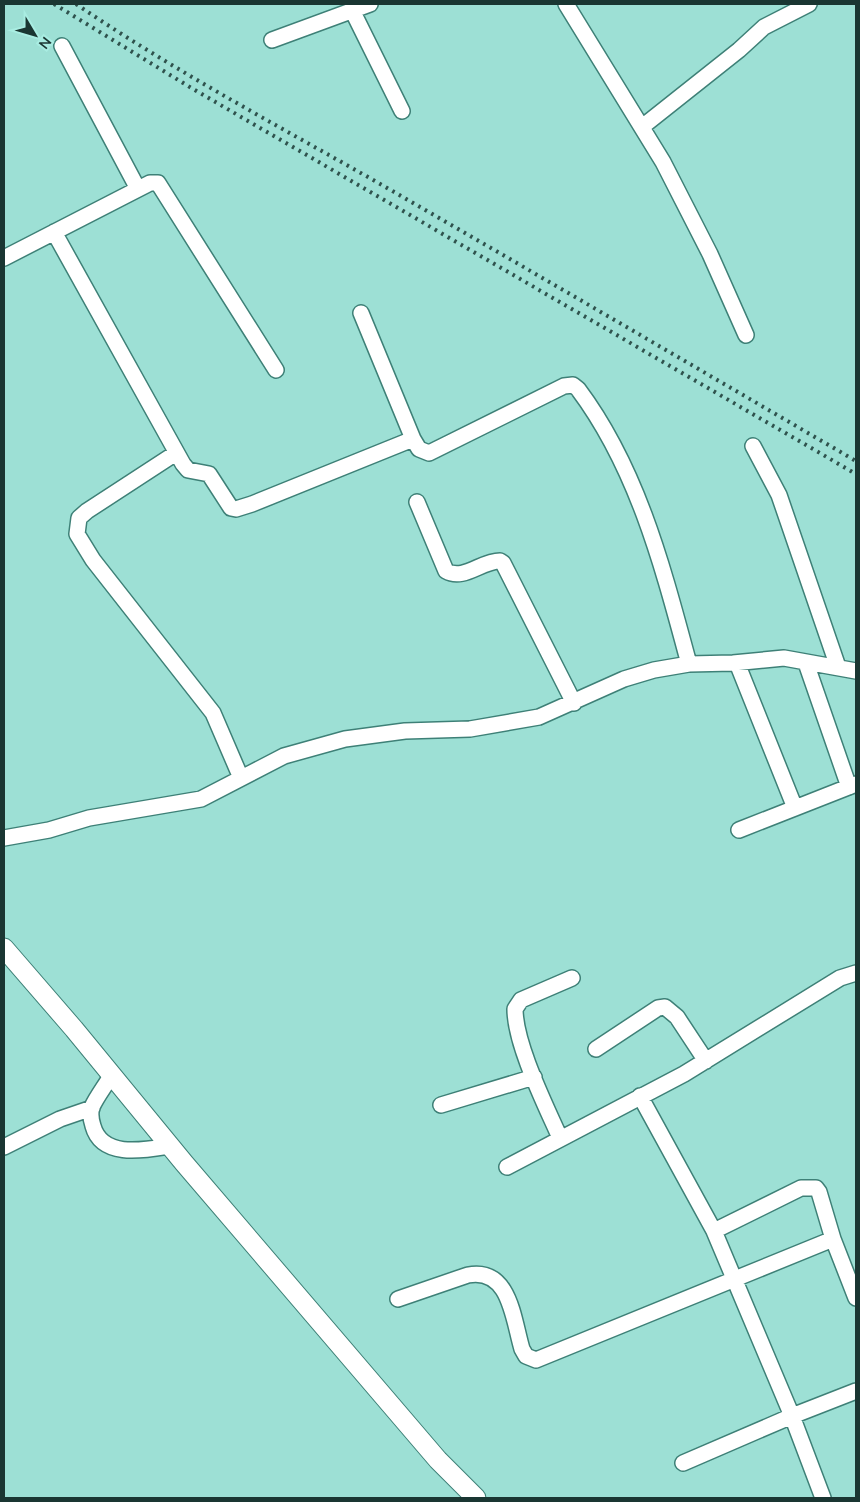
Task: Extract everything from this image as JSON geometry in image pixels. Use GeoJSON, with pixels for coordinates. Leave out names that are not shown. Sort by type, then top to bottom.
{"type":"FeatureCollection","features":[{"type":"Feature","properties":{"kind":"main road"},"geometry":{"type":"LineString","coordinates":[[4,948],[438,1460],[476,1498]]}},
{"type":"Feature","properties":{"kind":"street"},"geometry":{"type":"LineString","coordinates":[[272,40],[370,4]]}},
{"type":"Feature","properties":{"kind":"street"},"geometry":{"type":"LineString","coordinates":[[566,4],[663,162],[746,335]]}},
{"type":"Feature","properties":{"kind":"street"},"geometry":{"type":"LineString","coordinates":[[642,127],[739,50],[764,26],[810,4]]}},
{"type":"Feature","properties":{"kind":"street"},"geometry":{"type":"LineString","coordinates":[[352,10],[402,110]]}},
{"type":"Feature","properties":{"kind":"street"},"geometry":{"type":"LineString","coordinates":[[62,46],[138,190]]}},
{"type":"Feature","properties":{"kind":"street"},"geometry":{"type":"LineString","coordinates":[[4,258],[155,182],[162,187],[276,370]]}},
{"type":"Feature","properties":{"kind":"street"},"geometry":{"type":"LineString","coordinates":[[54,232],[176,453],[188,470],[209,474],[226,502],[236,509],[413,439]]}},
{"type":"Feature","properties":{"kind":"street"},"geometry":{"type":"LineString","coordinates":[[361,313],[413,439],[419,449],[428,453],[564,386],[573,386],[578,389],[612,444],[637,497],[660,558],[689,664]]}},
{"type":"Feature","properties":{"kind":"street"},"geometry":{"type":"LineString","coordinates":[[753,446],[779,495],[838,667]]}},
{"type":"Feature","properties":{"kind":"street"},"geometry":{"type":"LineString","coordinates":[[176,453],[86,511],[79,518],[77,534],[93,560],[213,713],[241,778]]}},
{"type":"Feature","properties":{"kind":"street"},"geometry":{"type":"LineString","coordinates":[[417,502],[446,571],[459,575],[488,563],[500,561],[503,564],[574,703]]}},
{"type":"Feature","properties":{"kind":"street"},"geometry":{"type":"LineString","coordinates":[[4,838],[49,830],[89,818],[201,799],[284,756],[345,738],[405,731],[470,729],[539,717],[574,703],[624,679],[654,670],[689,664],[737,663],[784,658],[856,671]]}},
{"type":"Feature","properties":{"kind":"street"},"geometry":{"type":"LineString","coordinates":[[737,663],[795,808]]}},
{"type":"Feature","properties":{"kind":"street"},"geometry":{"type":"LineString","coordinates":[[738,830],[853,786],[806,663]]}},
{"type":"Feature","properties":{"kind":"street"},"geometry":{"type":"LineString","coordinates":[[506,1167],[706,1061],[840,978],[856,973]]}},
{"type":"Feature","properties":{"kind":"street"},"geometry":{"type":"LineString","coordinates":[[560,1138],[534,1077],[518,1030],[515,1009],[521,1000],[572,978]]}},
{"type":"Feature","properties":{"kind":"street"},"geometry":{"type":"LineString","coordinates":[[596,1049],[658,1008],[665,1007],[677,1017],[706,1061]]}},
{"type":"Feature","properties":{"kind":"street"},"geometry":{"type":"LineString","coordinates":[[112,1074],[92,1108],[90,1118],[94,1132],[99,1138],[121,1150],[136,1151],[170,1146]]}},
{"type":"Feature","properties":{"kind":"street"},"geometry":{"type":"LineString","coordinates":[[441,1105],[534,1077]]}},
{"type":"Feature","properties":{"kind":"street"},"geometry":{"type":"LineString","coordinates":[[640,1096],[714,1231],[733,1281],[792,1416],[822,1498]]}},
{"type":"Feature","properties":{"kind":"street"},"geometry":{"type":"LineString","coordinates":[[4,1146],[60,1119],[92,1108]]}},
{"type":"Feature","properties":{"kind":"street"},"geometry":{"type":"LineString","coordinates":[[714,1231],[801,1188],[816,1188],[856,1298]]}},
{"type":"Feature","properties":{"kind":"street"},"geometry":{"type":"LineString","coordinates":[[398,1299],[468,1275],[480,1273],[490,1275],[502,1287],[522,1349],[526,1356],[536,1360],[833,1239]]}},
{"type":"Feature","properties":{"kind":"street"},"geometry":{"type":"LineString","coordinates":[[683,1463],[792,1416],[856,1391]]}},
{"type":"Feature","properties":{"kind":"railway"},"geometry":{"type":"LineString","coordinates":[[54,4],[193,89],[856,474]]}},
{"type":"Feature","properties":{"kind":"railway"},"geometry":{"type":"LineString","coordinates":[[76,4],[191,77],[389,189],[856,461]]}}]}
